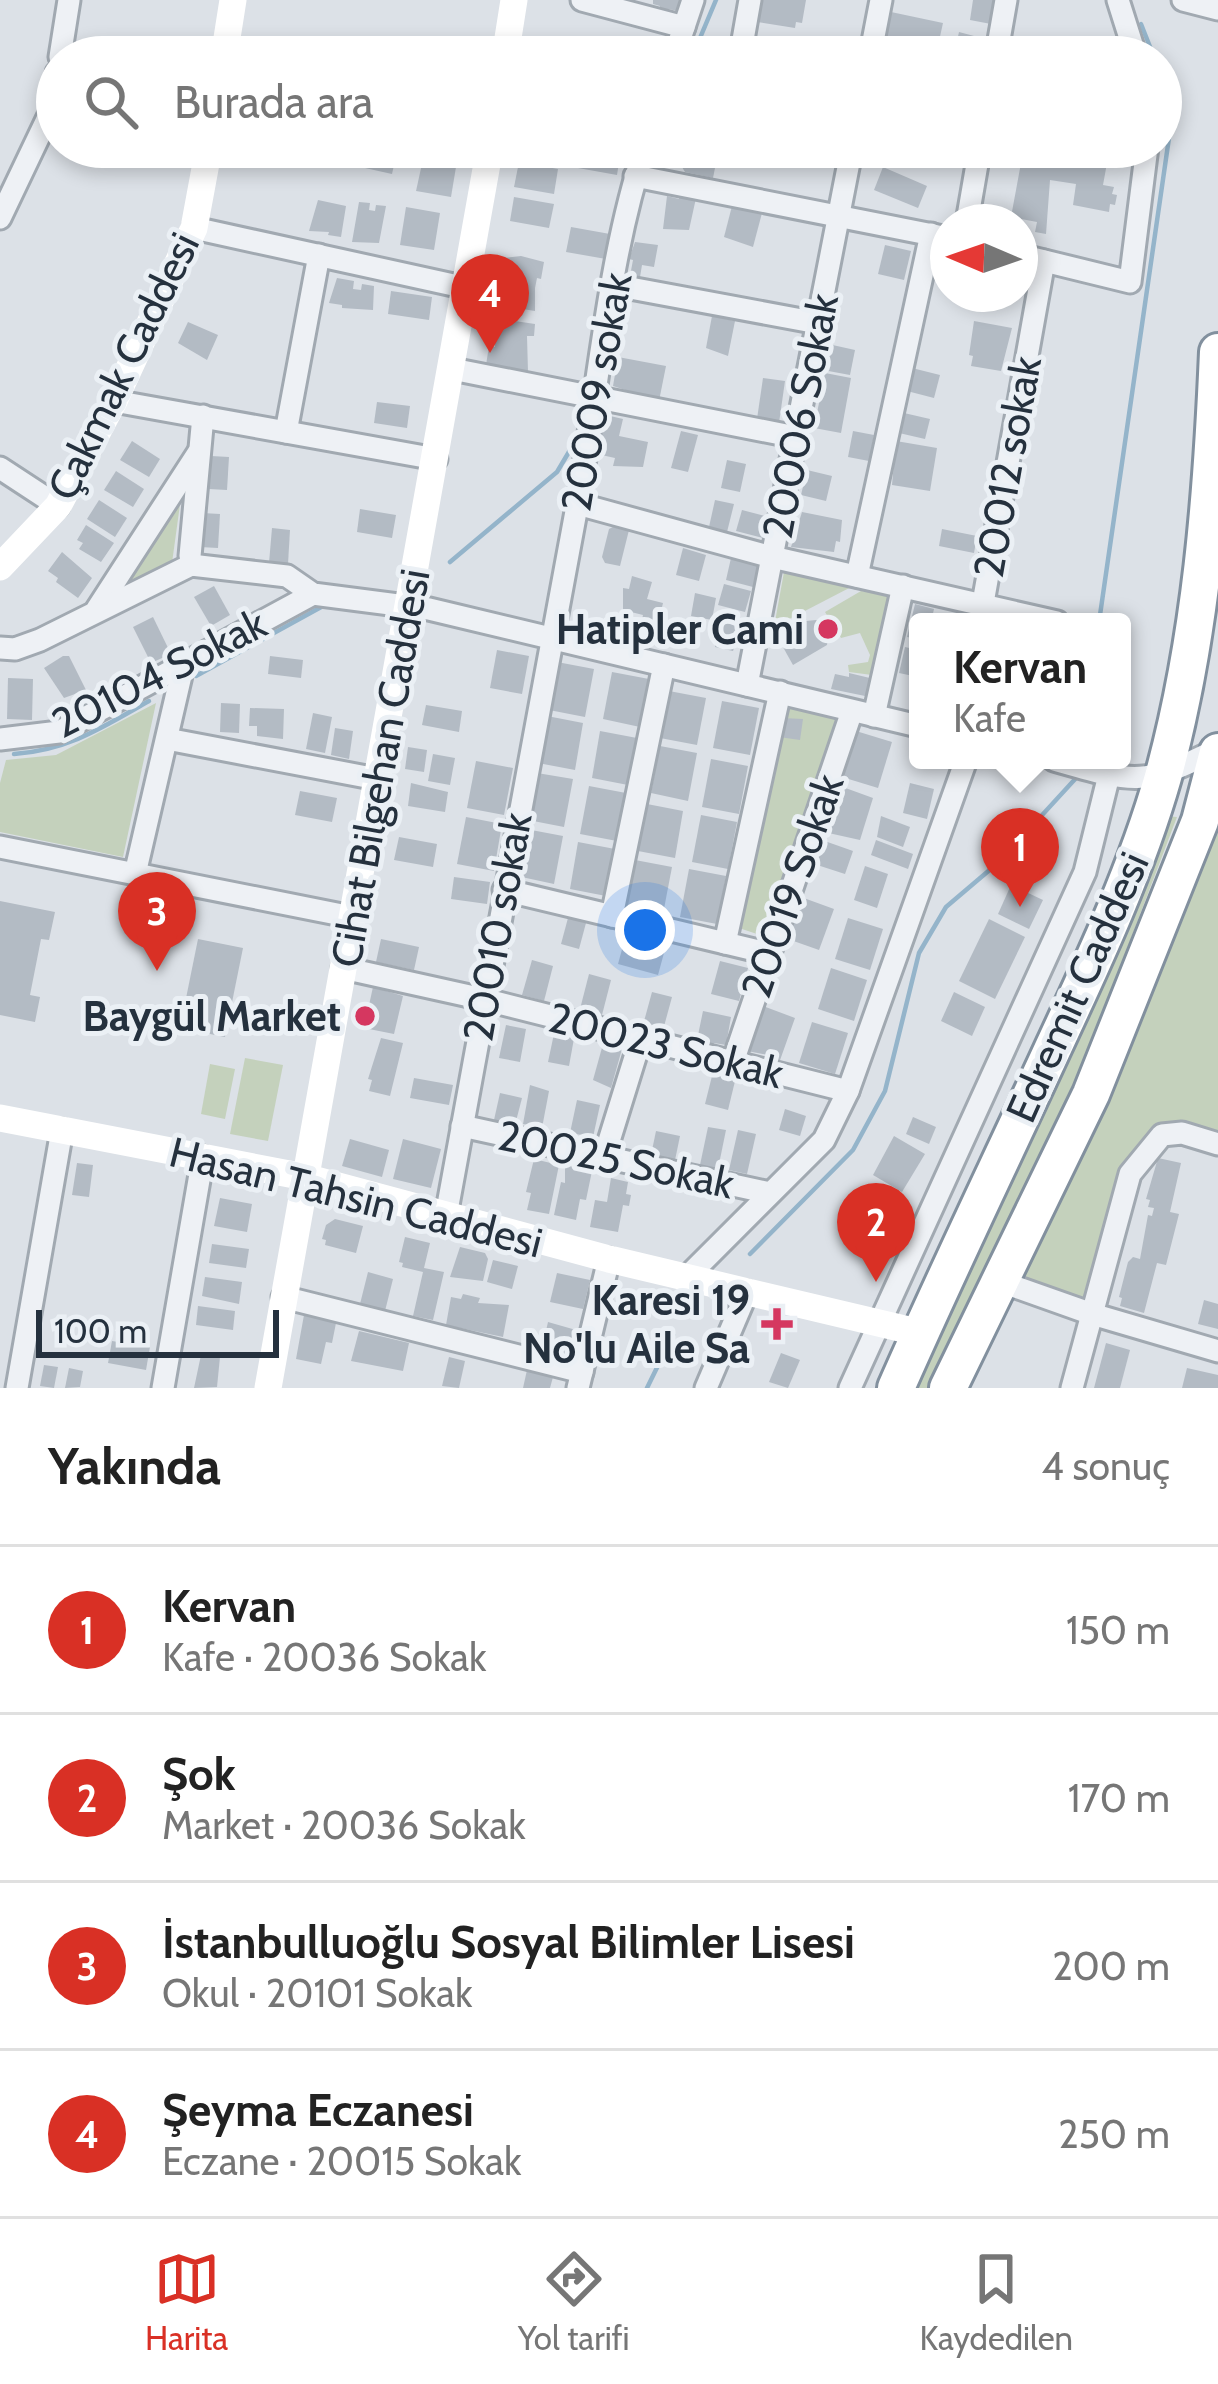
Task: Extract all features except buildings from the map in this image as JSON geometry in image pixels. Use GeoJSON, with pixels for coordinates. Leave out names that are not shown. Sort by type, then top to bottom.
{"type":"FeatureCollection","features":[{"type":"Feature","properties":{"kind":"highway","name":"Edremit Caddesi"},"geometry":{"type":"LineString","coordinates":[[896,1388],[1112,921],[1163,776],[1198,609],[1210,505],[1218,352]]}},
{"type":"Feature","properties":{"kind":"highway","name":"Edremit Caddesi"},"geometry":{"type":"LineString","coordinates":[[948,1388],[1091,1094],[1199,821],[1218,750]]}},
{"type":"Feature","properties":{"kind":"main road"},"geometry":{"type":"LineString","coordinates":[[227,36],[233,0]]}},
{"type":"Feature","properties":{"kind":"main road"},"geometry":{"type":"LineString","coordinates":[[508,36],[514,0]]}},
{"type":"Feature","properties":{"kind":"main road","name":"Çakmak Caddesi"},"geometry":{"type":"LineString","coordinates":[[0,567],[58,506],[114,400],[194,227],[204,168]]}},
{"type":"Feature","properties":{"kind":"main road","name":"Cihat Bilgehan Caddesi"},"geometry":{"type":"LineString","coordinates":[[268,1388],[487,168]]}},
{"type":"Feature","properties":{"kind":"main road","name":"Hasan Tahsin Caddesi"},"geometry":{"type":"LineString","coordinates":[[0,1118],[305,1178],[921,1334]]}},
{"type":"Feature","properties":{"kind":"street"},"geometry":{"type":"LineString","coordinates":[[63,36],[69,0]]}},
{"type":"Feature","properties":{"kind":"street"},"geometry":{"type":"LineString","coordinates":[[582,0],[684,27]]}},
{"type":"Feature","properties":{"kind":"street"},"geometry":{"type":"LineString","coordinates":[[681,36],[693,0]]}},
{"type":"Feature","properties":{"kind":"street"},"geometry":{"type":"LineString","coordinates":[[744,36],[750,0]]}},
{"type":"Feature","properties":{"kind":"street"},"geometry":{"type":"LineString","coordinates":[[874,36],[881,0]]}},
{"type":"Feature","properties":{"kind":"street"},"geometry":{"type":"LineString","coordinates":[[1000,36],[1006,0]]}},
{"type":"Feature","properties":{"kind":"street"},"geometry":{"type":"LineString","coordinates":[[1118,0],[1129,36]]}},
{"type":"Feature","properties":{"kind":"street"},"geometry":{"type":"LineString","coordinates":[[1183,0],[1218,9]]}},
{"type":"Feature","properties":{"kind":"street"},"geometry":{"type":"LineString","coordinates":[[0,218],[36,142]]}},
{"type":"Feature","properties":{"kind":"street","name":"20009 sokak"},"geometry":{"type":"LineString","coordinates":[[550,638],[594,397],[643,168]]}},
{"type":"Feature","properties":{"kind":"street","name":"20006 Sokak"},"geometry":{"type":"LineString","coordinates":[[747,685],[848,168]]}},
{"type":"Feature","properties":{"kind":"street"},"geometry":{"type":"LineString","coordinates":[[970,204],[976,168]]}},
{"type":"Feature","properties":{"kind":"street"},"geometry":{"type":"LineString","coordinates":[[1038,260],[1130,282],[1145,168]]}},
{"type":"Feature","properties":{"kind":"street"},"geometry":{"type":"LineString","coordinates":[[642,178],[930,234]]}},
{"type":"Feature","properties":{"kind":"street"},"geometry":{"type":"LineString","coordinates":[[194,227],[467,288]]}},
{"type":"Feature","properties":{"kind":"street"},"geometry":{"type":"LineString","coordinates":[[286,432],[319,255]]}},
{"type":"Feature","properties":{"kind":"street","name":"20012 sokak"},"geometry":{"type":"LineString","coordinates":[[983,603],[1044,261]]}},
{"type":"Feature","properties":{"kind":"street"},"geometry":{"type":"LineString","coordinates":[[857,576],[930,277]]}},
{"type":"Feature","properties":{"kind":"street"},"geometry":{"type":"LineString","coordinates":[[620,286],[818,323]]}},
{"type":"Feature","properties":{"kind":"street"},"geometry":{"type":"LineString","coordinates":[[452,369],[796,437]]}},
{"type":"Feature","properties":{"kind":"street"},"geometry":{"type":"LineString","coordinates":[[114,400],[436,459]]}},
{"type":"Feature","properties":{"kind":"street"},"geometry":{"type":"LineString","coordinates":[[190,556],[203,416]]}},
{"type":"Feature","properties":{"kind":"street"},"geometry":{"type":"LineString","coordinates":[[95,612],[198,453]]}},
{"type":"Feature","properties":{"kind":"street"},"geometry":{"type":"LineString","coordinates":[[0,468],[58,506]]}},
{"type":"Feature","properties":{"kind":"street"},"geometry":{"type":"LineString","coordinates":[[578,504],[772,557],[1022,613]]}},
{"type":"Feature","properties":{"kind":"street"},"geometry":{"type":"LineString","coordinates":[[0,648],[15,650],[40,640],[191,565],[287,577],[313,594],[409,605],[909,724]]}},
{"type":"Feature","properties":{"kind":"street","name":"20019 Sokak"},"geometry":{"type":"LineString","coordinates":[[733,1062],[767,953],[863,713],[903,586]]}},
{"type":"Feature","properties":{"kind":"street","name":"20104 Sokak"},"geometry":{"type":"LineString","coordinates":[[0,739],[59,731],[313,594]]}},
{"type":"Feature","properties":{"kind":"street","name":"20010 sokak"},"geometry":{"type":"LineString","coordinates":[[446,1216],[550,638]]}},
{"type":"Feature","properties":{"kind":"street"},"geometry":{"type":"LineString","coordinates":[[612,916],[664,665]]}},
{"type":"Feature","properties":{"kind":"street"},"geometry":{"type":"LineString","coordinates":[[135,874],[183,667]]}},
{"type":"Feature","properties":{"kind":"street"},"geometry":{"type":"LineString","coordinates":[[725,943],[780,692]]}},
{"type":"Feature","properties":{"kind":"street"},"geometry":{"type":"LineString","coordinates":[[166,739],[377,779]]}},
{"type":"Feature","properties":{"kind":"street"},"geometry":{"type":"LineString","coordinates":[[1087,769],[1134,779],[1163,776],[1218,750]]}},
{"type":"Feature","properties":{"kind":"street"},"geometry":{"type":"LineString","coordinates":[[687,1277],[824,1140],[848,1090],[963,769]]}},
{"type":"Feature","properties":{"kind":"street"},"geometry":{"type":"LineString","coordinates":[[850,1388],[1085,872],[1106,774]]}},
{"type":"Feature","properties":{"kind":"street"},"geometry":{"type":"LineString","coordinates":[[0,847],[352,917]]}},
{"type":"Feature","properties":{"kind":"street"},"geometry":{"type":"LineString","coordinates":[[504,890],[767,953]]}},
{"type":"Feature","properties":{"kind":"street","name":"20023 Sokak"},"geometry":{"type":"LineString","coordinates":[[343,968],[483,998],[848,1090]]}},
{"type":"Feature","properties":{"kind":"street"},"geometry":{"type":"LineString","coordinates":[[604,1157],[641,1039]]}},
{"type":"Feature","properties":{"kind":"street","name":"20025 Sokak"},"geometry":{"type":"LineString","coordinates":[[463,1126],[770,1193]]}},
{"type":"Feature","properties":{"kind":"street"},"geometry":{"type":"LineString","coordinates":[[17,1388],[62,1130]]}},
{"type":"Feature","properties":{"kind":"street"},"geometry":{"type":"LineString","coordinates":[[1072,1388],[1130,1174],[1162,1135],[1182,1133],[1218,1144]]}},
{"type":"Feature","properties":{"kind":"street"},"geometry":{"type":"LineString","coordinates":[[163,1388],[203,1157]]}},
{"type":"Feature","properties":{"kind":"street"},"geometry":{"type":"LineString","coordinates":[[283,1298],[580,1380],[609,1258]]}},
{"type":"Feature","properties":{"kind":"street"},"geometry":{"type":"LineString","coordinates":[[999,1281],[1218,1352]]}},
{"type":"Feature","properties":{"kind":"street"},"geometry":{"type":"LineString","coordinates":[[706,1388],[747,1292]]}},
{"type":"Feature","properties":{"kind":"green space"},"geometry":{"type":"Polygon","coordinates":[[[181,497],[172,563],[128,585],[181,497]]]}},
{"type":"Feature","properties":{"kind":"green space"},"geometry":{"type":"Polygon","coordinates":[[[784,572],[853,586],[774,627],[784,572]]]}},
{"type":"Feature","properties":{"kind":"green space"},"geometry":{"type":"Polygon","coordinates":[[[861,591],[888,595],[872,675],[849,672],[848,665],[868,662],[870,655],[860,633],[841,638],[825,612],[861,591]]]}},
{"type":"Feature","properties":{"kind":"green space"},"geometry":{"type":"Polygon","coordinates":[[[156,703],[123,857],[0,832],[0,783],[6,760],[56,755],[156,703]]]}},
{"type":"Feature","properties":{"kind":"green space"},"geometry":{"type":"Polygon","coordinates":[[[784,707],[839,718],[763,936],[736,927],[784,707]]]}},
{"type":"Feature","properties":{"kind":"green space"},"geometry":{"type":"Polygon","coordinates":[[[1218,802],[1218,1134],[1198,1126],[1155,1127],[1127,1159],[1088,1293],[1082,1299],[1027,1278],[1023,1271],[1167,957],[1218,802]]]}},
{"type":"Feature","properties":{"kind":"green space"},"geometry":{"type":"Polygon","coordinates":[[[1165,816],[1177,817],[1078,1078],[935,1388],[913,1388],[1165,816]]]}},
{"type":"Feature","properties":{"kind":"green space"},"geometry":{"type":"Polygon","coordinates":[[[245,1058],[283,1065],[268,1141],[230,1134],[245,1058]]]}},
{"type":"Feature","properties":{"kind":"green space"},"geometry":{"type":"Polygon","coordinates":[[[210,1064],[235,1069],[225,1119],[201,1114],[210,1064]]]}},
{"type":"Feature","properties":{"kind":"waterway"},"geometry":{"type":"LineString","coordinates":[[701,36],[716,0]]}},
{"type":"Feature","properties":{"kind":"waterway"},"geometry":{"type":"LineString","coordinates":[[1141,24],[1146,36]]}},
{"type":"Feature","properties":{"kind":"waterway"},"geometry":{"type":"LineString","coordinates":[[1100,613],[1165,168]]}},
{"type":"Feature","properties":{"kind":"waterway"},"geometry":{"type":"LineString","coordinates":[[450,562],[557,472],[576,440]]}},
{"type":"Feature","properties":{"kind":"waterway"},"geometry":{"type":"LineString","coordinates":[[196,676],[323,606]]}},
{"type":"Feature","properties":{"kind":"waterway"},"geometry":{"type":"LineString","coordinates":[[14,754],[69,742],[149,701]]}},
{"type":"Feature","properties":{"kind":"waterway"},"geometry":{"type":"LineString","coordinates":[[750,1254],[853,1150],[885,1091],[919,953],[946,907],[999,862],[1077,777]]}},
{"type":"Feature","properties":{"kind":"waterway"},"geometry":{"type":"LineString","coordinates":[[647,1388],[673,1335]]}},
{"type":"Feature","properties":{"kind":"place","name":"Şeyma Eczanesi"},"geometry":{"type":"Point","coordinates":[490,353]}},
{"type":"Feature","properties":{"kind":"place","name":"Hatipler Cami"},"geometry":{"type":"Point","coordinates":[828,629]}},
{"type":"Feature","properties":{"kind":"place","name":"Kervan"},"geometry":{"type":"Point","coordinates":[1020,907]}},
{"type":"Feature","properties":{"kind":"place","name":"İstanbulluoğlu Sosyal Bilimler Lisesi"},"geometry":{"type":"Point","coordinates":[157,971]}},
{"type":"Feature","properties":{"kind":"place","name":"Baygül Market"},"geometry":{"type":"Point","coordinates":[365,1016]}},
{"type":"Feature","properties":{"kind":"place","name":"Şok"},"geometry":{"type":"Point","coordinates":[876,1282]}},
{"type":"Feature","properties":{"kind":"place","name":"Karesi 19 No'lu Aile Sa"},"geometry":{"type":"Point","coordinates":[777,1324]}}]}
